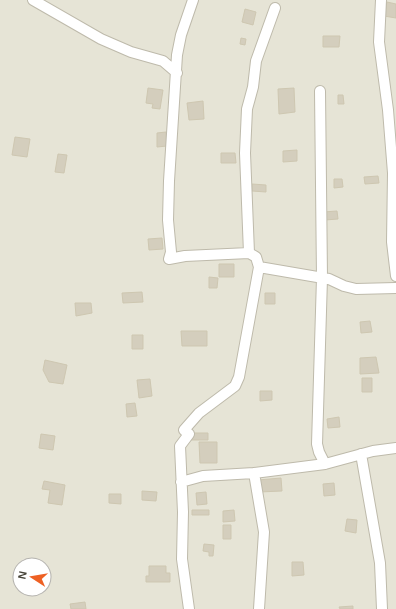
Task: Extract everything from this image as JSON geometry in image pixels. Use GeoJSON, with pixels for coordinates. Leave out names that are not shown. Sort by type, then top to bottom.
{"type":"FeatureCollection","features":[{"type":"Feature","properties":{"kind":"street"},"geometry":{"type":"LineString","coordinates":[[33,0],[101,39],[131,52],[163,61],[177,73]]}},
{"type":"Feature","properties":{"kind":"street"},"geometry":{"type":"LineString","coordinates":[[189,609],[182,559],[183,512],[180,446],[188,434],[184,430],[199,413],[235,386],[239,377],[259,267],[256,257],[249,253],[185,256],[169,259],[171,252],[168,220],[169,181],[177,54],[181,35],[193,0]]}},
{"type":"Feature","properties":{"kind":"street"},"geometry":{"type":"LineString","coordinates":[[381,0],[379,42],[392,109],[392,242],[396,276]]}},
{"type":"Feature","properties":{"kind":"street"},"geometry":{"type":"LineString","coordinates":[[249,253],[245,153],[247,109],[253,88],[256,61],[275,8]]}},
{"type":"Feature","properties":{"kind":"street"},"geometry":{"type":"LineString","coordinates":[[320,91],[322,278],[317,444],[325,464]]}},
{"type":"Feature","properties":{"kind":"street"},"geometry":{"type":"LineString","coordinates":[[259,267],[322,278],[356,289],[396,288]]}},
{"type":"Feature","properties":{"kind":"street"},"geometry":{"type":"LineString","coordinates":[[181,482],[203,476],[254,473],[325,464],[361,454],[396,448]]}},
{"type":"Feature","properties":{"kind":"street"},"geometry":{"type":"LineString","coordinates":[[361,454],[380,562],[382,609]]}},
{"type":"Feature","properties":{"kind":"street"},"geometry":{"type":"LineString","coordinates":[[254,473],[262,513],[264,532],[259,609]]}},
{"type":"Feature","properties":{"kind":"shaded area"},"geometry":{"type":"Polygon","coordinates":[[[0,0],[396,0],[396,609],[0,609],[0,0]]]}},
{"type":"Feature","properties":{"kind":"building"},"geometry":{"type":"Polygon","coordinates":[[[387,2],[396,4],[396,18],[384,16],[387,2]]]}},
{"type":"Feature","properties":{"kind":"building"},"geometry":{"type":"Polygon","coordinates":[[[245,9],[256,12],[253,25],[242,22],[245,9]]]}},
{"type":"Feature","properties":{"kind":"building"},"geometry":{"type":"Polygon","coordinates":[[[323,36],[340,36],[339,47],[323,47],[323,36]]]}},
{"type":"Feature","properties":{"kind":"building"},"geometry":{"type":"Polygon","coordinates":[[[241,38],[246,39],[245,45],[240,44],[241,38]]]}},
{"type":"Feature","properties":{"kind":"building"},"geometry":{"type":"Polygon","coordinates":[[[148,88],[163,90],[160,109],[152,108],[153,104],[146,103],[148,88]]]}},
{"type":"Feature","properties":{"kind":"building"},"geometry":{"type":"Polygon","coordinates":[[[294,88],[295,112],[279,114],[278,89],[294,88]]]}},
{"type":"Feature","properties":{"kind":"building"},"geometry":{"type":"Polygon","coordinates":[[[338,95],[343,95],[344,104],[338,104],[338,95]]]}},
{"type":"Feature","properties":{"kind":"building"},"geometry":{"type":"Polygon","coordinates":[[[203,101],[204,119],[189,120],[187,103],[203,101]]]}},
{"type":"Feature","properties":{"kind":"building"},"geometry":{"type":"Polygon","coordinates":[[[166,132],[167,146],[157,147],[157,133],[166,132]]]}},
{"type":"Feature","properties":{"kind":"building"},"geometry":{"type":"Polygon","coordinates":[[[15,137],[30,139],[27,157],[12,155],[15,137]]]}},
{"type":"Feature","properties":{"kind":"building"},"geometry":{"type":"Polygon","coordinates":[[[297,150],[297,161],[283,162],[283,151],[297,150]]]}},
{"type":"Feature","properties":{"kind":"building"},"geometry":{"type":"Polygon","coordinates":[[[221,153],[235,153],[236,163],[221,163],[221,153]]]}},
{"type":"Feature","properties":{"kind":"building"},"geometry":{"type":"Polygon","coordinates":[[[58,154],[67,155],[64,173],[55,172],[58,154]]]}},
{"type":"Feature","properties":{"kind":"building"},"geometry":{"type":"Polygon","coordinates":[[[378,176],[379,183],[365,184],[364,177],[378,176]]]}},
{"type":"Feature","properties":{"kind":"building"},"geometry":{"type":"Polygon","coordinates":[[[334,179],[342,179],[343,187],[334,188],[334,179]]]}},
{"type":"Feature","properties":{"kind":"building"},"geometry":{"type":"Polygon","coordinates":[[[252,184],[266,185],[266,192],[252,191],[252,184]]]}},
{"type":"Feature","properties":{"kind":"building"},"geometry":{"type":"Polygon","coordinates":[[[337,211],[338,219],[325,220],[323,212],[337,211]]]}},
{"type":"Feature","properties":{"kind":"building"},"geometry":{"type":"Polygon","coordinates":[[[162,238],[163,249],[149,250],[148,239],[162,238]]]}},
{"type":"Feature","properties":{"kind":"building"},"geometry":{"type":"Polygon","coordinates":[[[219,264],[234,264],[234,277],[219,277],[219,264]]]}},
{"type":"Feature","properties":{"kind":"building"},"geometry":{"type":"Polygon","coordinates":[[[209,277],[218,278],[217,288],[209,288],[209,277]]]}},
{"type":"Feature","properties":{"kind":"building"},"geometry":{"type":"Polygon","coordinates":[[[142,292],[143,302],[123,303],[122,293],[142,292]]]}},
{"type":"Feature","properties":{"kind":"building"},"geometry":{"type":"Polygon","coordinates":[[[265,293],[275,293],[275,304],[265,304],[265,293]]]}},
{"type":"Feature","properties":{"kind":"building"},"geometry":{"type":"Polygon","coordinates":[[[75,303],[91,303],[92,313],[76,316],[75,303]]]}},
{"type":"Feature","properties":{"kind":"building"},"geometry":{"type":"Polygon","coordinates":[[[370,321],[372,332],[361,333],[360,322],[370,321]]]}},
{"type":"Feature","properties":{"kind":"building"},"geometry":{"type":"Polygon","coordinates":[[[181,331],[207,331],[207,346],[182,346],[181,331]]]}},
{"type":"Feature","properties":{"kind":"building"},"geometry":{"type":"Polygon","coordinates":[[[132,335],[143,335],[143,349],[132,349],[132,335]]]}},
{"type":"Feature","properties":{"kind":"building"},"geometry":{"type":"Polygon","coordinates":[[[376,357],[379,373],[360,374],[360,358],[376,357]]]}},
{"type":"Feature","properties":{"kind":"building"},"geometry":{"type":"Polygon","coordinates":[[[45,360],[67,365],[63,384],[49,382],[43,370],[45,360]]]}},
{"type":"Feature","properties":{"kind":"building"},"geometry":{"type":"Polygon","coordinates":[[[362,378],[372,378],[372,392],[362,392],[362,378]]]}},
{"type":"Feature","properties":{"kind":"building"},"geometry":{"type":"Polygon","coordinates":[[[150,379],[152,396],[139,398],[137,380],[150,379]]]}},
{"type":"Feature","properties":{"kind":"building"},"geometry":{"type":"Polygon","coordinates":[[[260,391],[272,391],[272,400],[260,401],[260,391]]]}},
{"type":"Feature","properties":{"kind":"building"},"geometry":{"type":"Polygon","coordinates":[[[135,403],[137,416],[127,417],[126,404],[135,403]]]}},
{"type":"Feature","properties":{"kind":"building"},"geometry":{"type":"Polygon","coordinates":[[[339,417],[340,427],[328,428],[327,419],[339,417]]]}},
{"type":"Feature","properties":{"kind":"building"},"geometry":{"type":"Polygon","coordinates":[[[191,433],[208,433],[208,440],[191,440],[191,433]]]}},
{"type":"Feature","properties":{"kind":"building"},"geometry":{"type":"Polygon","coordinates":[[[41,434],[55,436],[53,450],[39,448],[41,434]]]}},
{"type":"Feature","properties":{"kind":"building"},"geometry":{"type":"Polygon","coordinates":[[[199,442],[217,442],[217,463],[200,463],[199,442]]]}},
{"type":"Feature","properties":{"kind":"building"},"geometry":{"type":"Polygon","coordinates":[[[281,478],[282,491],[259,492],[258,480],[281,478]]]}},
{"type":"Feature","properties":{"kind":"building"},"geometry":{"type":"Polygon","coordinates":[[[44,481],[65,485],[62,505],[48,503],[50,490],[42,489],[44,481]]]}},
{"type":"Feature","properties":{"kind":"building"},"geometry":{"type":"Polygon","coordinates":[[[334,483],[335,495],[324,496],[323,484],[334,483]]]}},
{"type":"Feature","properties":{"kind":"building"},"geometry":{"type":"Polygon","coordinates":[[[142,491],[157,492],[156,501],[142,500],[142,491]]]}},
{"type":"Feature","properties":{"kind":"building"},"geometry":{"type":"Polygon","coordinates":[[[206,492],[207,504],[197,505],[196,493],[206,492]]]}},
{"type":"Feature","properties":{"kind":"building"},"geometry":{"type":"Polygon","coordinates":[[[109,494],[121,494],[121,504],[109,503],[109,494]]]}},
{"type":"Feature","properties":{"kind":"building"},"geometry":{"type":"Polygon","coordinates":[[[192,510],[209,510],[209,515],[192,515],[192,510]]]}},
{"type":"Feature","properties":{"kind":"building"},"geometry":{"type":"Polygon","coordinates":[[[234,510],[235,521],[223,522],[223,511],[234,510]]]}},
{"type":"Feature","properties":{"kind":"building"},"geometry":{"type":"Polygon","coordinates":[[[347,519],[357,520],[356,533],[345,531],[347,519]]]}},
{"type":"Feature","properties":{"kind":"building"},"geometry":{"type":"Polygon","coordinates":[[[223,525],[231,525],[231,539],[223,539],[223,525]]]}},
{"type":"Feature","properties":{"kind":"building"},"geometry":{"type":"Polygon","coordinates":[[[204,544],[214,545],[213,556],[209,556],[209,552],[203,551],[204,544]]]}},
{"type":"Feature","properties":{"kind":"building"},"geometry":{"type":"Polygon","coordinates":[[[292,562],[303,562],[304,575],[292,576],[292,562]]]}},
{"type":"Feature","properties":{"kind":"building"},"geometry":{"type":"Polygon","coordinates":[[[149,566],[166,566],[166,573],[170,573],[170,582],[146,582],[146,576],[149,576],[149,566]]]}},
{"type":"Feature","properties":{"kind":"building"},"geometry":{"type":"Polygon","coordinates":[[[85,602],[86,609],[71,609],[70,604],[85,602]]]}},
{"type":"Feature","properties":{"kind":"building"},"geometry":{"type":"Polygon","coordinates":[[[353,606],[353,609],[340,609],[339,607],[353,606]]]}}]}
